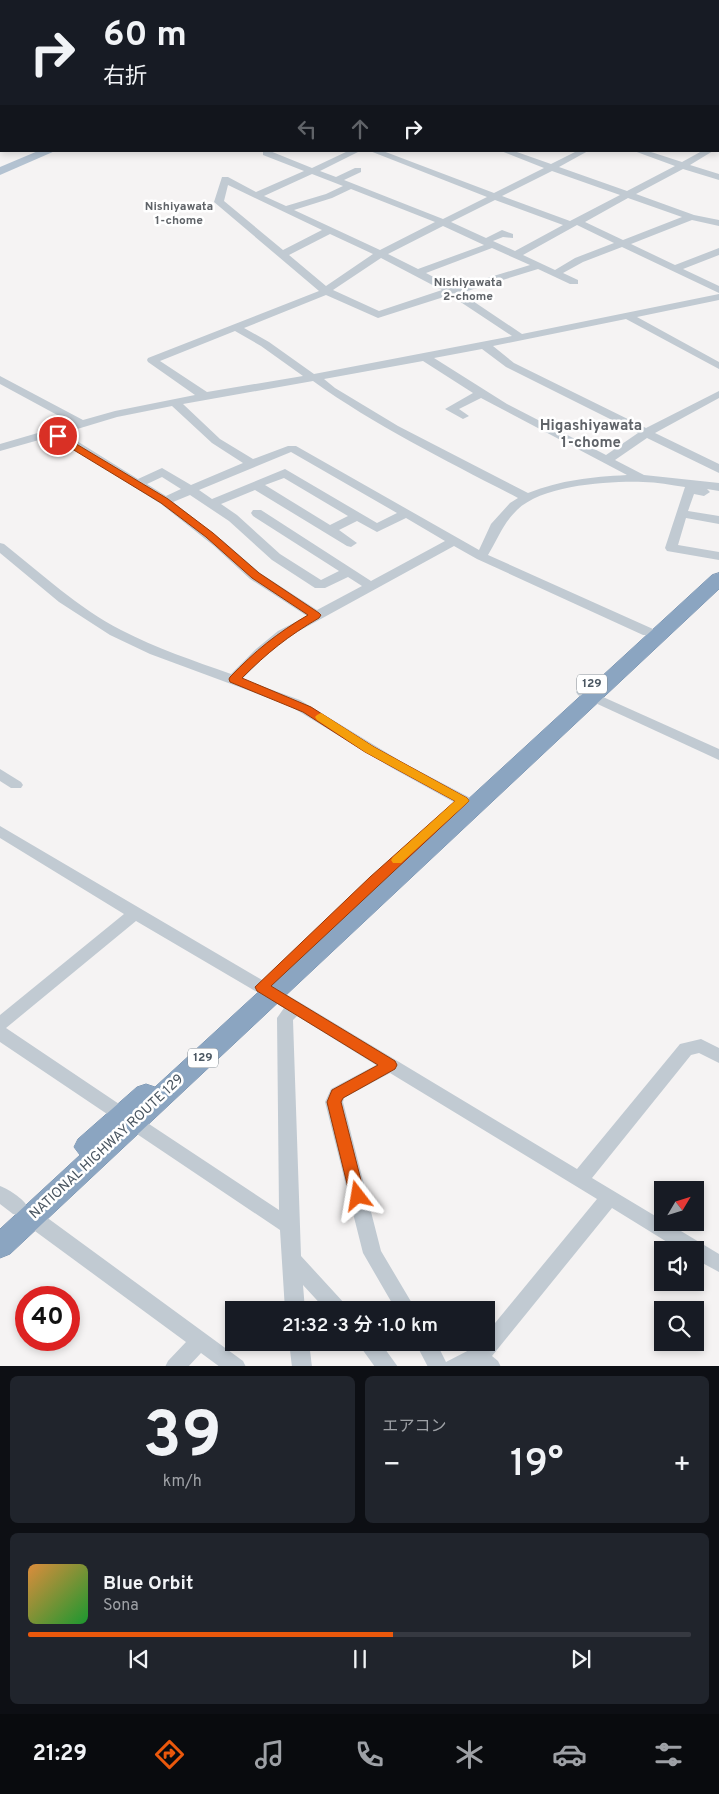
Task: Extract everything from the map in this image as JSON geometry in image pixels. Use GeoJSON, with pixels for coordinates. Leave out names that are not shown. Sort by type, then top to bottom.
{"type":"FeatureCollection","features":[{"type":"Feature","properties":{"kind":"highway","name":"NATIONAL HIGHWAY ROUTE 129"},"geometry":{"type":"LineString","coordinates":[[587,694],[648,632],[719,566]]}},
{"type":"Feature","properties":{"kind":"highway","name":"NATIONAL HIGHWAY ROUTE 129"},"geometry":{"type":"LineString","coordinates":[[0,1228],[17,1207],[128,1119],[587,694],[719,579]]}},
{"type":"Feature","properties":{"kind":"highway","name":"NATIONAL HIGHWAY ROUTE 129"},"geometry":{"type":"LineString","coordinates":[[0,1246],[17,1207]]}},
{"type":"Feature","properties":{"kind":"main road"},"geometry":{"type":"LineString","coordinates":[[0,171],[47,152]]}},
{"type":"Feature","properties":{"kind":"street"},"geometry":{"type":"LineString","coordinates":[[266,152],[443,222],[574,282]]}},
{"type":"Feature","properties":{"kind":"street"},"geometry":{"type":"LineString","coordinates":[[256,196],[354,152]]}},
{"type":"Feature","properties":{"kind":"street"},"geometry":{"type":"LineString","coordinates":[[377,152],[494,197],[574,224],[719,290]]}},
{"type":"Feature","properties":{"kind":"street"},"geometry":{"type":"LineString","coordinates":[[508,152],[691,217],[719,223]]}},
{"type":"Feature","properties":{"kind":"street"},"geometry":{"type":"LineString","coordinates":[[205,396],[152,360],[326,291],[380,254],[582,152]]}},
{"type":"Feature","properties":{"kind":"street"},"geometry":{"type":"LineString","coordinates":[[641,152],[719,177]]}},
{"type":"Feature","properties":{"kind":"street"},"geometry":{"type":"LineString","coordinates":[[515,255],[707,152]]}},
{"type":"Feature","properties":{"kind":"street"},"geometry":{"type":"LineString","coordinates":[[337,180],[358,170]]}},
{"type":"Feature","properties":{"kind":"street"},"geometry":{"type":"LineString","coordinates":[[520,337],[475,305],[452,292],[380,254],[225,180],[219,202],[326,291],[378,315],[452,292],[538,266]]}},
{"type":"Feature","properties":{"kind":"street"},"geometry":{"type":"LineString","coordinates":[[286,210],[302,203],[329,196],[352,186]]}},
{"type":"Feature","properties":{"kind":"street"},"geometry":{"type":"LineString","coordinates":[[555,274],[579,260],[691,217]]}},
{"type":"Feature","properties":{"kind":"street"},"geometry":{"type":"LineString","coordinates":[[283,254],[330,230]]}},
{"type":"Feature","properties":{"kind":"street"},"geometry":{"type":"LineString","coordinates":[[416,273],[489,243],[502,233],[510,236]]}},
{"type":"Feature","properties":{"kind":"street"},"geometry":{"type":"LineString","coordinates":[[674,269],[719,251]]}},
{"type":"Feature","properties":{"kind":"street"},"geometry":{"type":"LineString","coordinates":[[0,448],[80,423],[174,402],[425,357],[719,297]]}},
{"type":"Feature","properties":{"kind":"street"},"geometry":{"type":"LineString","coordinates":[[628,316],[719,366]]}},
{"type":"Feature","properties":{"kind":"street"},"geometry":{"type":"LineString","coordinates":[[236,328],[265,344],[331,390],[394,428],[527,498]]}},
{"type":"Feature","properties":{"kind":"street"},"geometry":{"type":"LineString","coordinates":[[484,345],[510,365],[719,469]]}},
{"type":"Feature","properties":{"kind":"street"},"geometry":{"type":"LineString","coordinates":[[425,357],[481,394],[643,478]]}},
{"type":"Feature","properties":{"kind":"street"},"geometry":{"type":"LineString","coordinates":[[0,379],[80,423]]}},
{"type":"Feature","properties":{"kind":"street"},"geometry":{"type":"LineString","coordinates":[[463,416],[451,409],[481,394]]}},
{"type":"Feature","properties":{"kind":"street"},"geometry":{"type":"LineString","coordinates":[[607,460],[646,433],[719,394]]}},
{"type":"Feature","properties":{"kind":"street"},"geometry":{"type":"LineString","coordinates":[[174,402],[216,441],[252,463]]}},
{"type":"Feature","properties":{"kind":"street"},"geometry":{"type":"LineString","coordinates":[[53,431],[165,501],[210,535],[256,576],[315,615]]}},
{"type":"Feature","properties":{"kind":"street"},"geometry":{"type":"LineString","coordinates":[[165,501],[252,463],[292,448],[404,514],[481,556],[648,632]]}},
{"type":"Feature","properties":{"kind":"street"},"geometry":{"type":"LineString","coordinates":[[138,484],[162,472],[212,503],[243,527],[276,557],[320,585],[350,572]]}},
{"type":"Feature","properties":{"kind":"street"},"geometry":{"type":"LineString","coordinates":[[212,503],[285,473],[378,528],[404,514]]}},
{"type":"Feature","properties":{"kind":"street"},"geometry":{"type":"LineString","coordinates":[[481,556],[491,540],[494,527],[514,506],[527,498],[557,486],[594,480],[643,478],[719,487]]}},
{"type":"Feature","properties":{"kind":"street"},"geometry":{"type":"LineString","coordinates":[[256,485],[351,543]]}},
{"type":"Feature","properties":{"kind":"street"},"geometry":{"type":"LineString","coordinates":[[719,495],[689,489],[671,548],[719,556]]}},
{"type":"Feature","properties":{"kind":"street"},"geometry":{"type":"LineString","coordinates":[[681,513],[719,520]]}},
{"type":"Feature","properties":{"kind":"street"},"geometry":{"type":"LineString","coordinates":[[243,527],[260,515],[371,586]]}},
{"type":"Feature","properties":{"kind":"street"},"geometry":{"type":"LineString","coordinates":[[329,530],[357,516]]}},
{"type":"Feature","properties":{"kind":"street"},"geometry":{"type":"LineString","coordinates":[[234,679],[261,652],[283,634],[454,541]]}},
{"type":"Feature","properties":{"kind":"street"},"geometry":{"type":"LineString","coordinates":[[0,548],[72,605],[110,629],[155,651],[234,679],[307,709],[370,750],[469,804]]}},
{"type":"Feature","properties":{"kind":"street"},"geometry":{"type":"LineString","coordinates":[[587,694],[719,755]]}},
{"type":"Feature","properties":{"kind":"street"},"geometry":{"type":"LineString","coordinates":[[0,774],[16,785]]}},
{"type":"Feature","properties":{"kind":"street"},"geometry":{"type":"LineString","coordinates":[[0,831],[267,990],[719,1264]]}},
{"type":"Feature","properties":{"kind":"street"},"geometry":{"type":"LineString","coordinates":[[0,1024],[135,913]]}},
{"type":"Feature","properties":{"kind":"street"},"geometry":{"type":"LineString","coordinates":[[295,1007],[285,1018],[289,1226],[295,1301]]}},
{"type":"Feature","properties":{"kind":"street"},"geometry":{"type":"LineString","coordinates":[[0,1033],[289,1226]]}},
{"type":"Feature","properties":{"kind":"street"},"geometry":{"type":"LineString","coordinates":[[579,1180],[686,1049],[701,1046],[719,1056]]}},
{"type":"Feature","properties":{"kind":"street"},"geometry":{"type":"LineString","coordinates":[[390,1065],[337,1094],[334,1102],[372,1253],[401,1301]]}},
{"type":"Feature","properties":{"kind":"street"},"geometry":{"type":"LineString","coordinates":[[454,1366],[484,1361],[482,1354],[609,1198]]}},
{"type":"Feature","properties":{"kind":"street"},"geometry":{"type":"LineString","coordinates":[[17,1207],[236,1366]]}},
{"type":"Feature","properties":{"kind":"street"},"geometry":{"type":"LineString","coordinates":[[291,1259],[330,1301]]}},
{"type":"Feature","properties":{"kind":"street"},"geometry":{"type":"LineString","coordinates":[[175,1366],[200,1340]]}},
{"type":"Feature","properties":{"kind":"street"},"geometry":{"type":"LineString","coordinates":[[300,1351],[302,1366]]}},
{"type":"Feature","properties":{"kind":"street"},"geometry":{"type":"LineString","coordinates":[[375,1351],[388,1366]]}},
{"type":"Feature","properties":{"kind":"street"},"geometry":{"type":"LineString","coordinates":[[431,1351],[440,1366]]}},
{"type":"Feature","properties":{"kind":"slow traffic"},"geometry":{"type":"LineString","coordinates":[[321,717],[397,766],[463,801],[397,860]]}},
{"type":"Feature","properties":{"kind":"district","name":"Nishiyawata 1-chome"},"geometry":{"type":"Point","coordinates":[179,214]}},
{"type":"Feature","properties":{"kind":"district","name":"Nishiyawata 2-chome"},"geometry":{"type":"Point","coordinates":[468,290]}},
{"type":"Feature","properties":{"kind":"district","name":"Higashiyawata 1-chome"},"geometry":{"type":"Point","coordinates":[591,434]}},
{"type":"Feature","properties":{"kind":"route"},"geometry":{"type":"LineString","coordinates":[[58,436],[127,476],[165,501],[210,535],[256,576],[315,615],[283,634],[261,652],[234,679],[307,709],[397,766],[463,801],[375,880],[262,987],[390,1065],[337,1094],[334,1102],[358,1196]]}}]}
